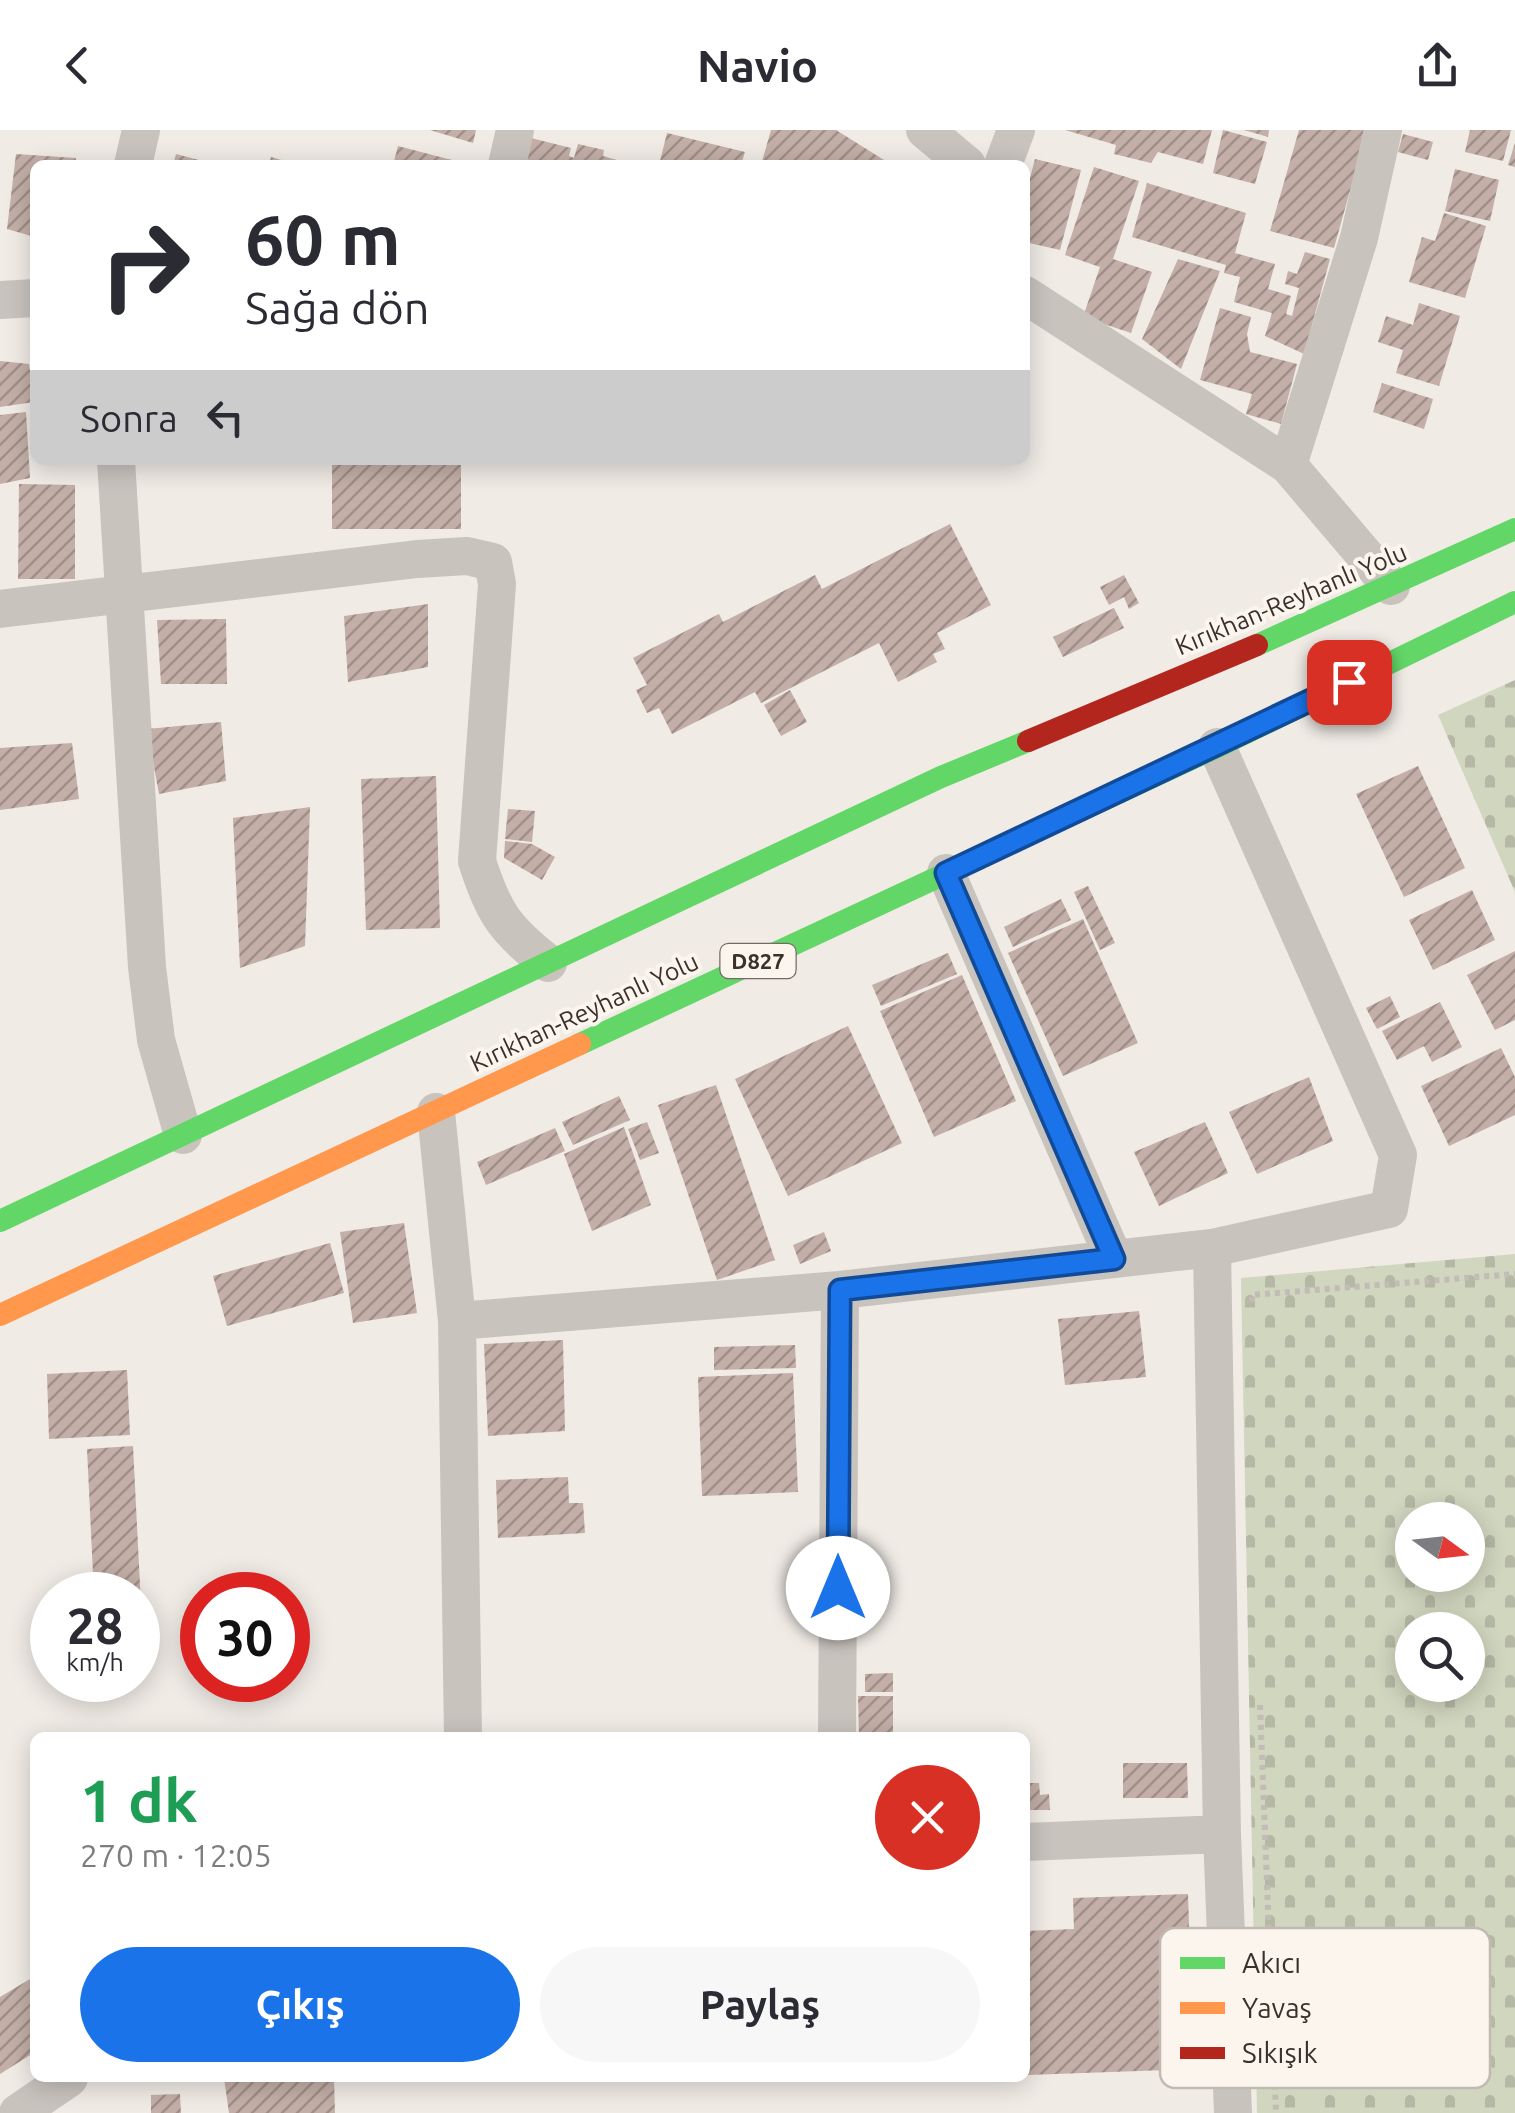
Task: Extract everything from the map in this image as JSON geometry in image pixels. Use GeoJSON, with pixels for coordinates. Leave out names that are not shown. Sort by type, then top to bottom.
{"type":"FeatureCollection","features":[{"type":"Feature","properties":{"kind":"highway","name":"Kırıkhan-Reyhanlı Yolu"},"geometry":{"type":"LineString","coordinates":[[0,1222],[941,777],[1391,586],[1515,529]]}},
{"type":"Feature","properties":{"kind":"highway","name":"Kırıkhan-Reyhanlı Yolu"},"geometry":{"type":"LineString","coordinates":[[0,1316],[1217,747],[1515,602]]}},
{"type":"Feature","properties":{"kind":"street"},"geometry":{"type":"LineString","coordinates":[[134,160],[140,130]]}},
{"type":"Feature","properties":{"kind":"street"},"geometry":{"type":"LineString","coordinates":[[508,160],[515,130]]}},
{"type":"Feature","properties":{"kind":"street"},"geometry":{"type":"LineString","coordinates":[[925,130],[961,160]]}},
{"type":"Feature","properties":{"kind":"street"},"geometry":{"type":"LineString","coordinates":[[1006,160],[1016,130]]}},
{"type":"Feature","properties":{"kind":"street"},"geometry":{"type":"LineString","coordinates":[[1288,465],[1359,238],[1382,130]]}},
{"type":"Feature","properties":{"kind":"street"},"geometry":{"type":"LineString","coordinates":[[1030,297],[1288,465],[1391,586]]}},
{"type":"Feature","properties":{"kind":"street"},"geometry":{"type":"LineString","coordinates":[[0,300],[30,298]]}},
{"type":"Feature","properties":{"kind":"street"},"geometry":{"type":"LineString","coordinates":[[116,465],[147,968],[156,1040],[183,1135]]}},
{"type":"Feature","properties":{"kind":"street"},"geometry":{"type":"LineString","coordinates":[[0,609],[417,559],[467,556],[493,562],[497,584],[477,861],[491,904],[518,940],[548,963]]}},
{"type":"Feature","properties":{"kind":"street"},"geometry":{"type":"LineString","coordinates":[[456,1321],[840,1290],[1212,1248],[1388,1209],[1398,1155],[1217,747]]}},
{"type":"Feature","properties":{"kind":"street"},"geometry":{"type":"LineString","coordinates":[[946,873],[1114,1259]]}},
{"type":"Feature","properties":{"kind":"street"},"geometry":{"type":"LineString","coordinates":[[436,1112],[456,1321],[463,1732]]}},
{"type":"Feature","properties":{"kind":"street"},"geometry":{"type":"LineString","coordinates":[[1212,1248],[1225,1928]]}},
{"type":"Feature","properties":{"kind":"street"},"geometry":{"type":"LineString","coordinates":[[836,1732],[840,1290]]}},
{"type":"Feature","properties":{"kind":"street"},"geometry":{"type":"LineString","coordinates":[[1030,1842],[1222,1834]]}},
{"type":"Feature","properties":{"kind":"street"},"geometry":{"type":"LineString","coordinates":[[18,2113],[63,2082]]}},
{"type":"Feature","properties":{"kind":"street"},"geometry":{"type":"LineString","coordinates":[[1231,2088],[1232,2113]]}},
{"type":"Feature","properties":{"kind":"path"},"geometry":{"type":"LineString","coordinates":[[1252,1314],[1252,1295],[1515,1274]]}},
{"type":"Feature","properties":{"kind":"path"},"geometry":{"type":"LineString","coordinates":[[1260,1688],[1269,1928]]}},
{"type":"Feature","properties":{"kind":"path"},"geometry":{"type":"LineString","coordinates":[[1275,2088],[1276,2113]]}},
{"type":"Feature","properties":{"kind":"green space"},"geometry":{"type":"Polygon","coordinates":[[[1515,680],[1515,892],[1438,715],[1515,680]]]}},
{"type":"Feature","properties":{"kind":"green space"},"geometry":{"type":"Polygon","coordinates":[[[1515,1254],[1515,2113],[1257,2113],[1257,2088],[1490,2088],[1490,1928],[1253,1928],[1241,1278],[1515,1254]]]}},
{"type":"Feature","properties":{"kind":"building"},"geometry":{"type":"Polygon","coordinates":[[[430,130],[476,130],[473,143],[430,130]]]}},
{"type":"Feature","properties":{"kind":"building"},"geometry":{"type":"Polygon","coordinates":[[[771,130],[836,130],[884,160],[762,160],[771,130]]]}},
{"type":"Feature","properties":{"kind":"building"},"geometry":{"type":"Polygon","coordinates":[[[1065,130],[1212,130],[1203,164],[1158,152],[1151,163],[1114,154],[1116,145],[1065,130]]]}},
{"type":"Feature","properties":{"kind":"building"},"geometry":{"type":"Polygon","coordinates":[[[1223,130],[1267,142],[1255,184],[1213,173],[1223,130]]]}},
{"type":"Feature","properties":{"kind":"building"},"geometry":{"type":"Polygon","coordinates":[[[1244,130],[1269,130],[1268,137],[1244,130]]]}},
{"type":"Feature","properties":{"kind":"building"},"geometry":{"type":"Polygon","coordinates":[[[1299,130],[1367,130],[1334,248],[1270,231],[1299,130]]]}},
{"type":"Feature","properties":{"kind":"building"},"geometry":{"type":"Polygon","coordinates":[[[1470,130],[1511,130],[1503,161],[1465,152],[1470,130]]]}},
{"type":"Feature","properties":{"kind":"building"},"geometry":{"type":"Polygon","coordinates":[[[667,133],[745,152],[743,160],[660,160],[667,133]]]}},
{"type":"Feature","properties":{"kind":"building"},"geometry":{"type":"Polygon","coordinates":[[[1403,134],[1433,142],[1428,160],[1398,152],[1403,134]]]}},
{"type":"Feature","properties":{"kind":"building"},"geometry":{"type":"Polygon","coordinates":[[[527,137],[571,148],[569,156],[574,158],[578,144],[604,150],[603,156],[616,160],[521,160],[527,137]]]}},
{"type":"Feature","properties":{"kind":"building"},"geometry":{"type":"Polygon","coordinates":[[[1515,143],[1515,167],[1508,165],[1515,143]]]}},
{"type":"Feature","properties":{"kind":"building"},"geometry":{"type":"Polygon","coordinates":[[[398,146],[452,160],[394,160],[398,146]]]}},
{"type":"Feature","properties":{"kind":"building"},"geometry":{"type":"Polygon","coordinates":[[[16,154],[76,158],[30,160],[30,236],[7,229],[16,154]]]}},
{"type":"Feature","properties":{"kind":"building"},"geometry":{"type":"Polygon","coordinates":[[[176,154],[199,160],[174,160],[176,154]]]}},
{"type":"Feature","properties":{"kind":"building"},"geometry":{"type":"Polygon","coordinates":[[[1035,159],[1081,170],[1060,250],[1030,243],[1030,178],[1035,159]]]}},
{"type":"Feature","properties":{"kind":"building"},"geometry":{"type":"Polygon","coordinates":[[[1094,167],[1139,181],[1113,259],[1152,272],[1131,333],[1083,317],[1100,267],[1065,255],[1094,167]]]}},
{"type":"Feature","properties":{"kind":"building"},"geometry":{"type":"Polygon","coordinates":[[[1455,169],[1499,180],[1490,221],[1445,211],[1455,169]]]}},
{"type":"Feature","properties":{"kind":"building"},"geometry":{"type":"Polygon","coordinates":[[[1147,183],[1246,213],[1235,253],[1275,264],[1268,289],[1291,296],[1286,314],[1292,316],[1299,288],[1285,284],[1288,271],[1297,274],[1305,252],[1330,259],[1304,354],[1265,336],[1272,313],[1234,302],[1240,277],[1224,273],[1226,265],[1132,237],[1147,183]]]}},
{"type":"Feature","properties":{"kind":"building"},"geometry":{"type":"Polygon","coordinates":[[[1444,213],[1486,226],[1465,298],[1409,282],[1422,237],[1435,241],[1444,213]]]}},
{"type":"Feature","properties":{"kind":"building"},"geometry":{"type":"Polygon","coordinates":[[[1178,259],[1220,271],[1181,369],[1142,339],[1178,259]]]}},
{"type":"Feature","properties":{"kind":"building"},"geometry":{"type":"Polygon","coordinates":[[[1419,303],[1460,316],[1439,386],[1396,373],[1403,350],[1378,342],[1386,316],[1413,325],[1419,303]]]}},
{"type":"Feature","properties":{"kind":"building"},"geometry":{"type":"Polygon","coordinates":[[[1220,308],[1251,317],[1247,334],[1250,352],[1297,364],[1281,424],[1246,414],[1252,394],[1200,380],[1220,308]]]}},
{"type":"Feature","properties":{"kind":"building"},"geometry":{"type":"Polygon","coordinates":[[[0,361],[29,364],[30,403],[0,407],[0,361]]]}},
{"type":"Feature","properties":{"kind":"building"},"geometry":{"type":"Polygon","coordinates":[[[1382,383],[1433,399],[1424,429],[1373,412],[1382,383]]]}},
{"type":"Feature","properties":{"kind":"building"},"geometry":{"type":"Polygon","coordinates":[[[26,412],[30,478],[0,484],[0,415],[26,412]]]}},
{"type":"Feature","properties":{"kind":"building"},"geometry":{"type":"Polygon","coordinates":[[[332,465],[461,465],[461,529],[332,529],[332,465]]]}},
{"type":"Feature","properties":{"kind":"building"},"geometry":{"type":"Polygon","coordinates":[[[19,484],[75,485],[75,579],[18,579],[19,484]]]}},
{"type":"Feature","properties":{"kind":"building"},"geometry":{"type":"Polygon","coordinates":[[[950,524],[991,605],[937,633],[945,649],[933,654],[937,662],[898,682],[879,643],[761,703],[755,692],[672,734],[659,708],[647,713],[636,690],[647,685],[633,658],[719,614],[723,622],[815,575],[822,589],[950,524]]]}},
{"type":"Feature","properties":{"kind":"building"},"geometry":{"type":"Polygon","coordinates":[[[1124,575],[1139,603],[1129,609],[1124,597],[1109,605],[1100,587],[1124,575]]]}},
{"type":"Feature","properties":{"kind":"building"},"geometry":{"type":"Polygon","coordinates":[[[428,604],[428,667],[348,682],[344,616],[428,604]]]}},
{"type":"Feature","properties":{"kind":"building"},"geometry":{"type":"Polygon","coordinates":[[[1114,608],[1124,628],[1063,657],[1053,637],[1114,608]]]}},
{"type":"Feature","properties":{"kind":"building"},"geometry":{"type":"Polygon","coordinates":[[[226,619],[227,684],[161,684],[157,620],[226,619]]]}},
{"type":"Feature","properties":{"kind":"building"},"geometry":{"type":"Polygon","coordinates":[[[790,690],[807,722],[781,736],[764,705],[790,690]]]}},
{"type":"Feature","properties":{"kind":"building"},"geometry":{"type":"Polygon","coordinates":[[[221,722],[226,781],[159,794],[147,729],[221,722]]]}},
{"type":"Feature","properties":{"kind":"building"},"geometry":{"type":"Polygon","coordinates":[[[72,743],[79,799],[0,810],[0,748],[72,743]]]}},
{"type":"Feature","properties":{"kind":"building"},"geometry":{"type":"Polygon","coordinates":[[[1418,766],[1465,868],[1404,897],[1356,794],[1418,766]]]}},
{"type":"Feature","properties":{"kind":"building"},"geometry":{"type":"Polygon","coordinates":[[[436,776],[440,928],[366,930],[361,779],[436,776]]]}},
{"type":"Feature","properties":{"kind":"building"},"geometry":{"type":"Polygon","coordinates":[[[310,807],[305,946],[240,968],[233,818],[310,807]]]}},
{"type":"Feature","properties":{"kind":"building"},"geometry":{"type":"Polygon","coordinates":[[[508,809],[535,811],[532,842],[505,839],[508,809]]]}},
{"type":"Feature","properties":{"kind":"building"},"geometry":{"type":"Polygon","coordinates":[[[505,841],[532,844],[555,857],[542,880],[504,858],[505,841]]]}},
{"type":"Feature","properties":{"kind":"building"},"geometry":{"type":"Polygon","coordinates":[[[1088,886],[1115,943],[1100,950],[1074,892],[1088,886]]]}},
{"type":"Feature","properties":{"kind":"building"},"geometry":{"type":"Polygon","coordinates":[[[1472,890],[1495,940],[1433,970],[1409,920],[1472,890]]]}},
{"type":"Feature","properties":{"kind":"building"},"geometry":{"type":"Polygon","coordinates":[[[1061,899],[1071,920],[1013,947],[1004,927],[1061,899]]]}},
{"type":"Feature","properties":{"kind":"building"},"geometry":{"type":"Polygon","coordinates":[[[1083,919],[1138,1043],[1063,1076],[1008,953],[1083,919]]]}},
{"type":"Feature","properties":{"kind":"building"},"geometry":{"type":"Polygon","coordinates":[[[1515,951],[1515,1020],[1495,1030],[1467,975],[1515,951]]]}},
{"type":"Feature","properties":{"kind":"building"},"geometry":{"type":"Polygon","coordinates":[[[948,953],[957,974],[881,1006],[872,985],[948,953]]]}},
{"type":"Feature","properties":{"kind":"building"},"geometry":{"type":"Polygon","coordinates":[[[962,975],[1016,1101],[934,1137],[880,1011],[962,975]]]}},
{"type":"Feature","properties":{"kind":"building"},"geometry":{"type":"Polygon","coordinates":[[[1390,996],[1400,1017],[1377,1029],[1366,1008],[1390,996]]]}},
{"type":"Feature","properties":{"kind":"building"},"geometry":{"type":"Polygon","coordinates":[[[1440,1002],[1462,1047],[1432,1062],[1424,1046],[1397,1060],[1382,1031],[1440,1002]]]}},
{"type":"Feature","properties":{"kind":"building"},"geometry":{"type":"Polygon","coordinates":[[[848,1026],[902,1143],[788,1196],[735,1079],[848,1026]]]}},
{"type":"Feature","properties":{"kind":"building"},"geometry":{"type":"Polygon","coordinates":[[[1501,1048],[1515,1077],[1515,1115],[1449,1146],[1421,1086],[1501,1048]]]}},
{"type":"Feature","properties":{"kind":"building"},"geometry":{"type":"Polygon","coordinates":[[[1309,1077],[1333,1141],[1257,1174],[1229,1112],[1309,1077]]]}},
{"type":"Feature","properties":{"kind":"building"},"geometry":{"type":"Polygon","coordinates":[[[716,1085],[775,1260],[717,1280],[658,1105],[716,1085]]]}},
{"type":"Feature","properties":{"kind":"building"},"geometry":{"type":"Polygon","coordinates":[[[619,1096],[630,1120],[573,1145],[562,1122],[619,1096]]]}},
{"type":"Feature","properties":{"kind":"building"},"geometry":{"type":"Polygon","coordinates":[[[647,1122],[659,1153],[640,1160],[628,1129],[647,1122]]]}},
{"type":"Feature","properties":{"kind":"building"},"geometry":{"type":"Polygon","coordinates":[[[1205,1122],[1228,1173],[1159,1206],[1134,1152],[1205,1122]]]}},
{"type":"Feature","properties":{"kind":"building"},"geometry":{"type":"Polygon","coordinates":[[[624,1127],[651,1205],[592,1231],[564,1154],[624,1127]]]}},
{"type":"Feature","properties":{"kind":"building"},"geometry":{"type":"Polygon","coordinates":[[[555,1128],[565,1151],[486,1185],[477,1162],[555,1128]]]}},
{"type":"Feature","properties":{"kind":"building"},"geometry":{"type":"Polygon","coordinates":[[[404,1223],[417,1313],[353,1323],[340,1232],[404,1223]]]}},
{"type":"Feature","properties":{"kind":"building"},"geometry":{"type":"Polygon","coordinates":[[[824,1232],[831,1251],[800,1264],[793,1245],[824,1232]]]}},
{"type":"Feature","properties":{"kind":"building"},"geometry":{"type":"Polygon","coordinates":[[[330,1243],[344,1293],[227,1326],[213,1276],[330,1243]]]}},
{"type":"Feature","properties":{"kind":"building"},"geometry":{"type":"Polygon","coordinates":[[[1139,1311],[1146,1377],[1065,1385],[1058,1319],[1139,1311]]]}},
{"type":"Feature","properties":{"kind":"building"},"geometry":{"type":"Polygon","coordinates":[[[563,1340],[565,1431],[488,1436],[484,1344],[563,1340]]]}},
{"type":"Feature","properties":{"kind":"building"},"geometry":{"type":"Polygon","coordinates":[[[795,1345],[796,1368],[714,1370],[714,1347],[795,1345]]]}},
{"type":"Feature","properties":{"kind":"building"},"geometry":{"type":"Polygon","coordinates":[[[127,1370],[130,1435],[49,1439],[47,1374],[127,1370]]]}},
{"type":"Feature","properties":{"kind":"building"},"geometry":{"type":"Polygon","coordinates":[[[793,1373],[798,1492],[702,1496],[698,1377],[793,1373]]]}},
{"type":"Feature","properties":{"kind":"building"},"geometry":{"type":"Polygon","coordinates":[[[133,1446],[139,1572],[93,1572],[87,1449],[133,1446]]]}},
{"type":"Feature","properties":{"kind":"building"},"geometry":{"type":"Polygon","coordinates":[[[568,1477],[569,1503],[583,1503],[585,1533],[498,1538],[496,1480],[568,1477]]]}},
{"type":"Feature","properties":{"kind":"building"},"geometry":{"type":"Polygon","coordinates":[[[893,1673],[893,1692],[865,1692],[865,1674],[893,1673]]]}},
{"type":"Feature","properties":{"kind":"building"},"geometry":{"type":"Polygon","coordinates":[[[858,1696],[893,1696],[893,1732],[859,1732],[858,1696]]]}},
{"type":"Feature","properties":{"kind":"building"},"geometry":{"type":"Polygon","coordinates":[[[1123,1763],[1187,1763],[1188,1798],[1123,1798],[1123,1763]]]}},
{"type":"Feature","properties":{"kind":"building"},"geometry":{"type":"Polygon","coordinates":[[[1030,1783],[1039,1783],[1040,1795],[1049,1794],[1050,1810],[1030,1810],[1030,1783]]]}},
{"type":"Feature","properties":{"kind":"building"},"geometry":{"type":"Polygon","coordinates":[[[1188,1894],[1189,1928],[1160,1928],[1160,2070],[1030,2075],[1030,1931],[1074,1929],[1073,1898],[1188,1894]]]}},
{"type":"Feature","properties":{"kind":"building"},"geometry":{"type":"Polygon","coordinates":[[[30,1979],[30,2055],[0,2074],[0,1997],[30,1979]]]}},
{"type":"Feature","properties":{"kind":"building"},"geometry":{"type":"Polygon","coordinates":[[[225,2082],[334,2082],[335,2113],[229,2113],[225,2082]]]}},
{"type":"Feature","properties":{"kind":"building"},"geometry":{"type":"Polygon","coordinates":[[[180,2094],[181,2113],[151,2113],[151,2095],[180,2094]]]}},
{"type":"Feature","properties":{"kind":"traffic: fast"},"geometry":{"type":"LineString","coordinates":[[1257,645],[1515,529]]}},
{"type":"Feature","properties":{"kind":"traffic: fast"},"geometry":{"type":"LineString","coordinates":[[580,1044],[1217,747],[1515,602]]}},
{"type":"Feature","properties":{"kind":"traffic: fast"},"geometry":{"type":"LineString","coordinates":[[0,1221],[941,777],[1028,741]]}},
{"type":"Feature","properties":{"kind":"traffic: slow"},"geometry":{"type":"LineString","coordinates":[[0,1315],[580,1044]]}},
{"type":"Feature","properties":{"kind":"traffic: jam"},"geometry":{"type":"LineString","coordinates":[[1028,741],[1257,645]]}},
{"type":"Feature","properties":{"kind":"route"},"geometry":{"type":"LineString","coordinates":[[838,1588],[840,1290],[1114,1259],[946,873],[1349,682]]}}]}
